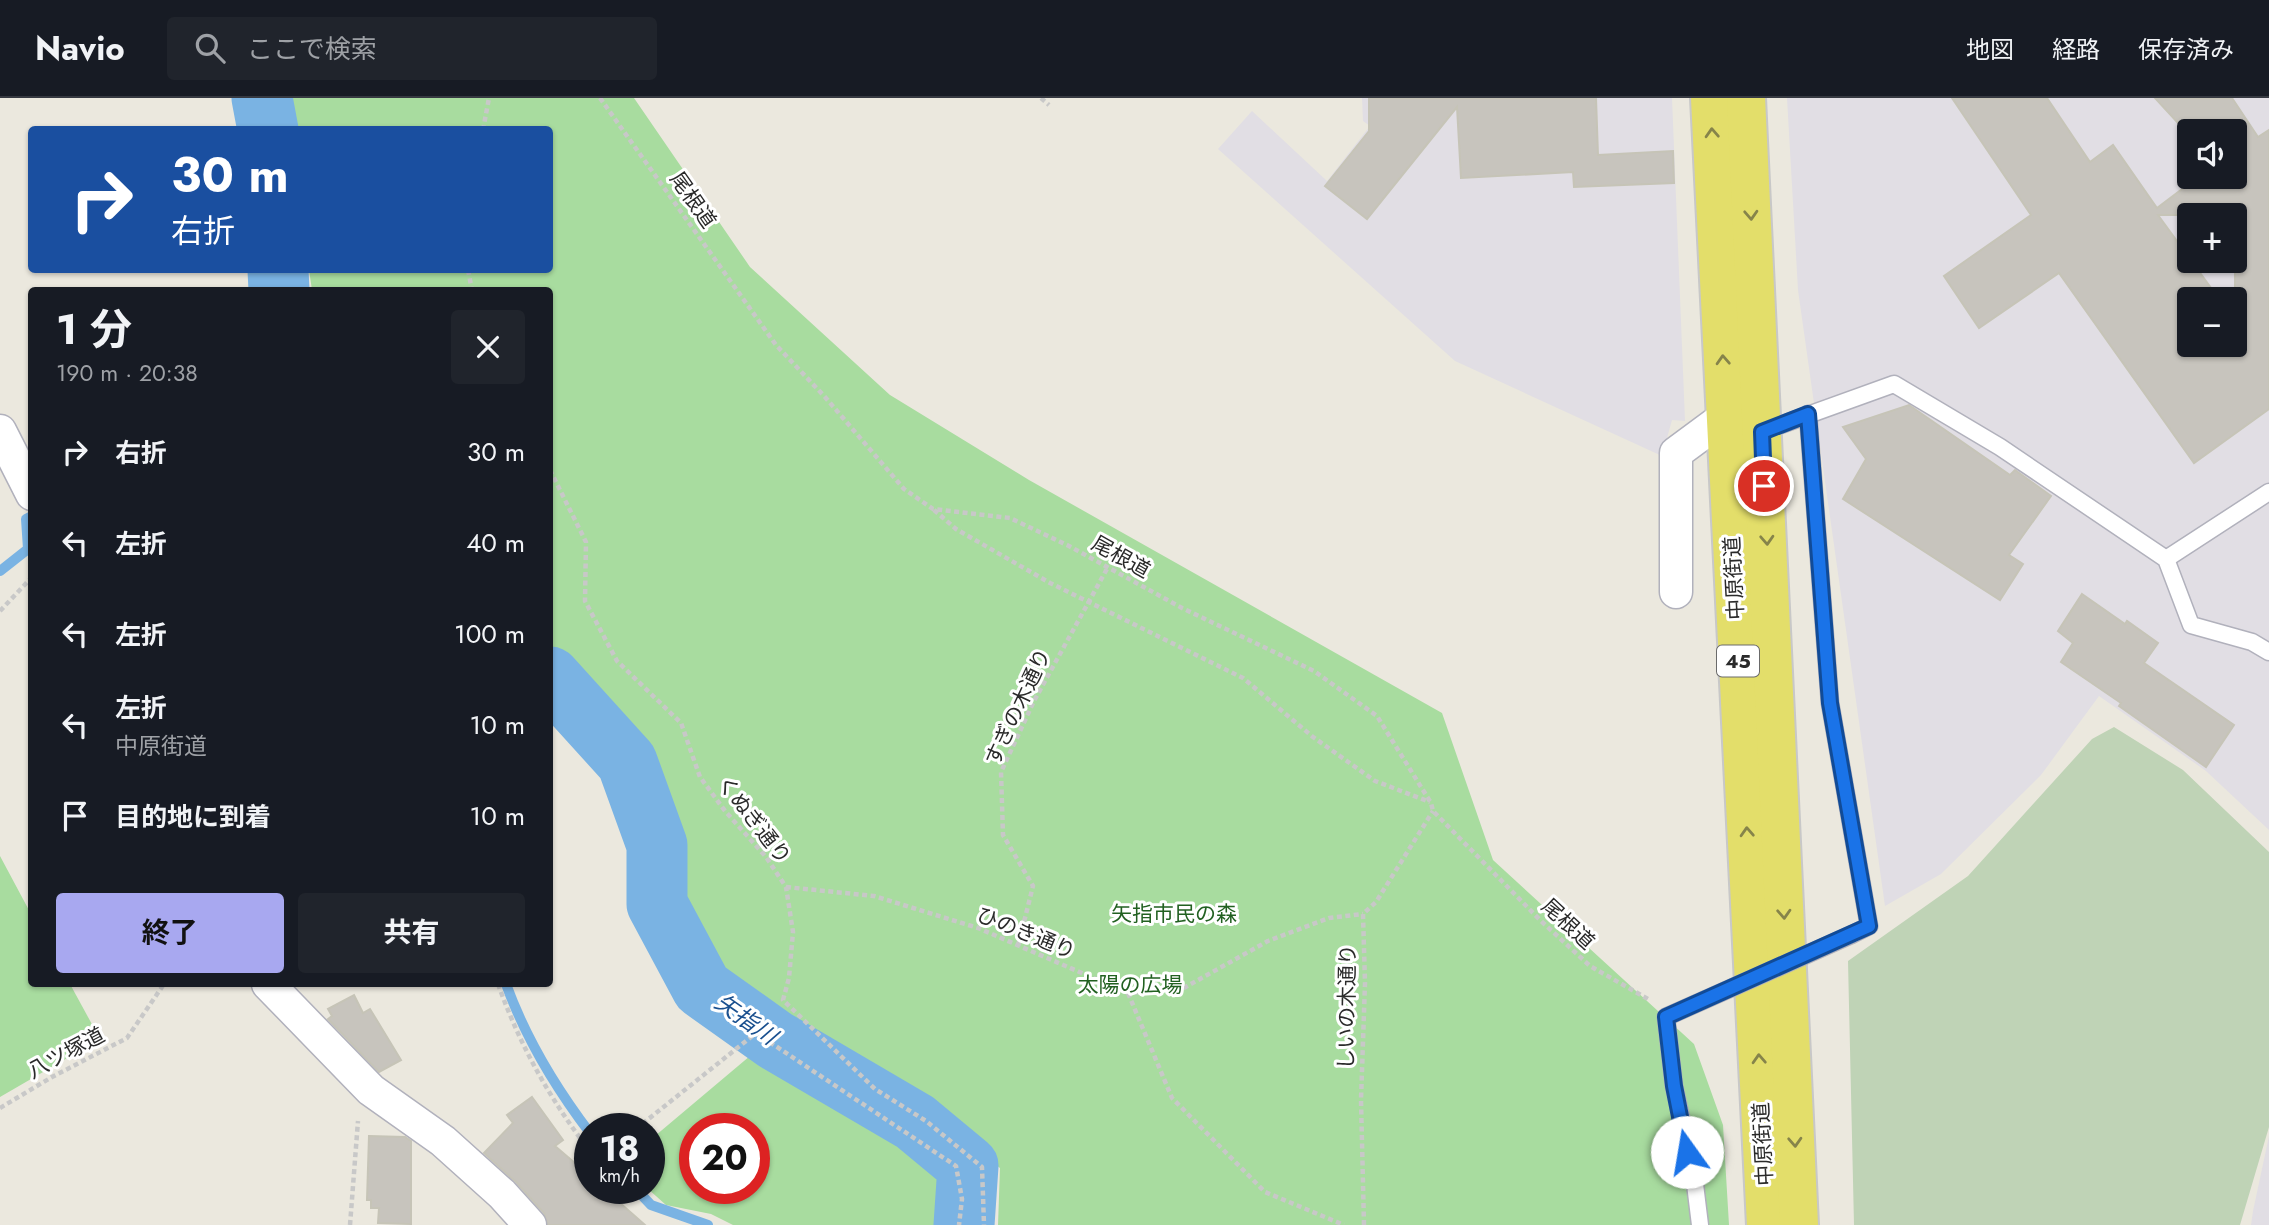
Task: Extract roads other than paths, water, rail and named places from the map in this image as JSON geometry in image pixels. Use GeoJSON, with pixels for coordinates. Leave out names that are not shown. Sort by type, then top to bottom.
{"type":"FeatureCollection","features":[{"type":"Feature","properties":{"kind":"main road","name":"中原街道"},"geometry":{"type":"LineString","coordinates":[[1710,98],[1766,1225]]}},
{"type":"Feature","properties":{"kind":"main road","name":"中原街道"},"geometry":{"type":"LineString","coordinates":[[1746,98],[1799,1225]]}},
{"type":"Feature","properties":{"kind":"street"},"geometry":{"type":"LineString","coordinates":[[1676,592],[1676,453],[1726,416]]}},
{"type":"Feature","properties":{"kind":"street"},"geometry":{"type":"LineString","coordinates":[[0,431],[28,486]]}},
{"type":"Feature","properties":{"kind":"street"},"geometry":{"type":"LineString","coordinates":[[271,987],[371,1090],[443,1142],[502,1194],[530,1225]]}},
{"type":"Feature","properties":{"kind":"lane"},"geometry":{"type":"LineString","coordinates":[[1762,432],[1894,384],[2000,447],[2166,559],[2191,625],[2252,642],[2269,652]]}},
{"type":"Feature","properties":{"kind":"lane"},"geometry":{"type":"LineString","coordinates":[[1699,1225],[1694,1176],[1674,1086],[1666,1017],[1869,926],[1830,703],[1808,414]]}},
{"type":"Feature","properties":{"kind":"lane"},"geometry":{"type":"LineString","coordinates":[[2166,559],[2269,492]]}},
{"type":"Feature","properties":{"kind":"waterway","name":"矢指川"},"geometry":{"type":"LineString","coordinates":[[262,98],[267,126]]}},
{"type":"Feature","properties":{"kind":"waterway","name":"矢指川"},"geometry":{"type":"LineString","coordinates":[[278,273],[279,287]]}},
{"type":"Feature","properties":{"kind":"waterway"},"geometry":{"type":"LineString","coordinates":[[28,518],[28,549]]}},
{"type":"Feature","properties":{"kind":"waterway"},"geometry":{"type":"LineString","coordinates":[[0,571],[28,549]]}},
{"type":"Feature","properties":{"kind":"waterway","name":"矢指川"},"geometry":{"type":"LineString","coordinates":[[553,680],[627,762],[657,845],[657,904],[702,988],[775,1040],[915,1122],[968,1166],[964,1225]]}},
{"type":"Feature","properties":{"kind":"waterway"},"geometry":{"type":"LineString","coordinates":[[507,987],[542,1062],[576,1113]]}},
{"type":"Feature","properties":{"kind":"waterway"},"geometry":{"type":"LineString","coordinates":[[650,1204],[708,1225]]}},
{"type":"Feature","properties":{"kind":"park label","name":"矢指市民の森"},"geometry":{"type":"Point","coordinates":[1174,914]}},
{"type":"Feature","properties":{"kind":"park label","name":"太陽の広場"},"geometry":{"type":"Point","coordinates":[1130,985]}}]}
